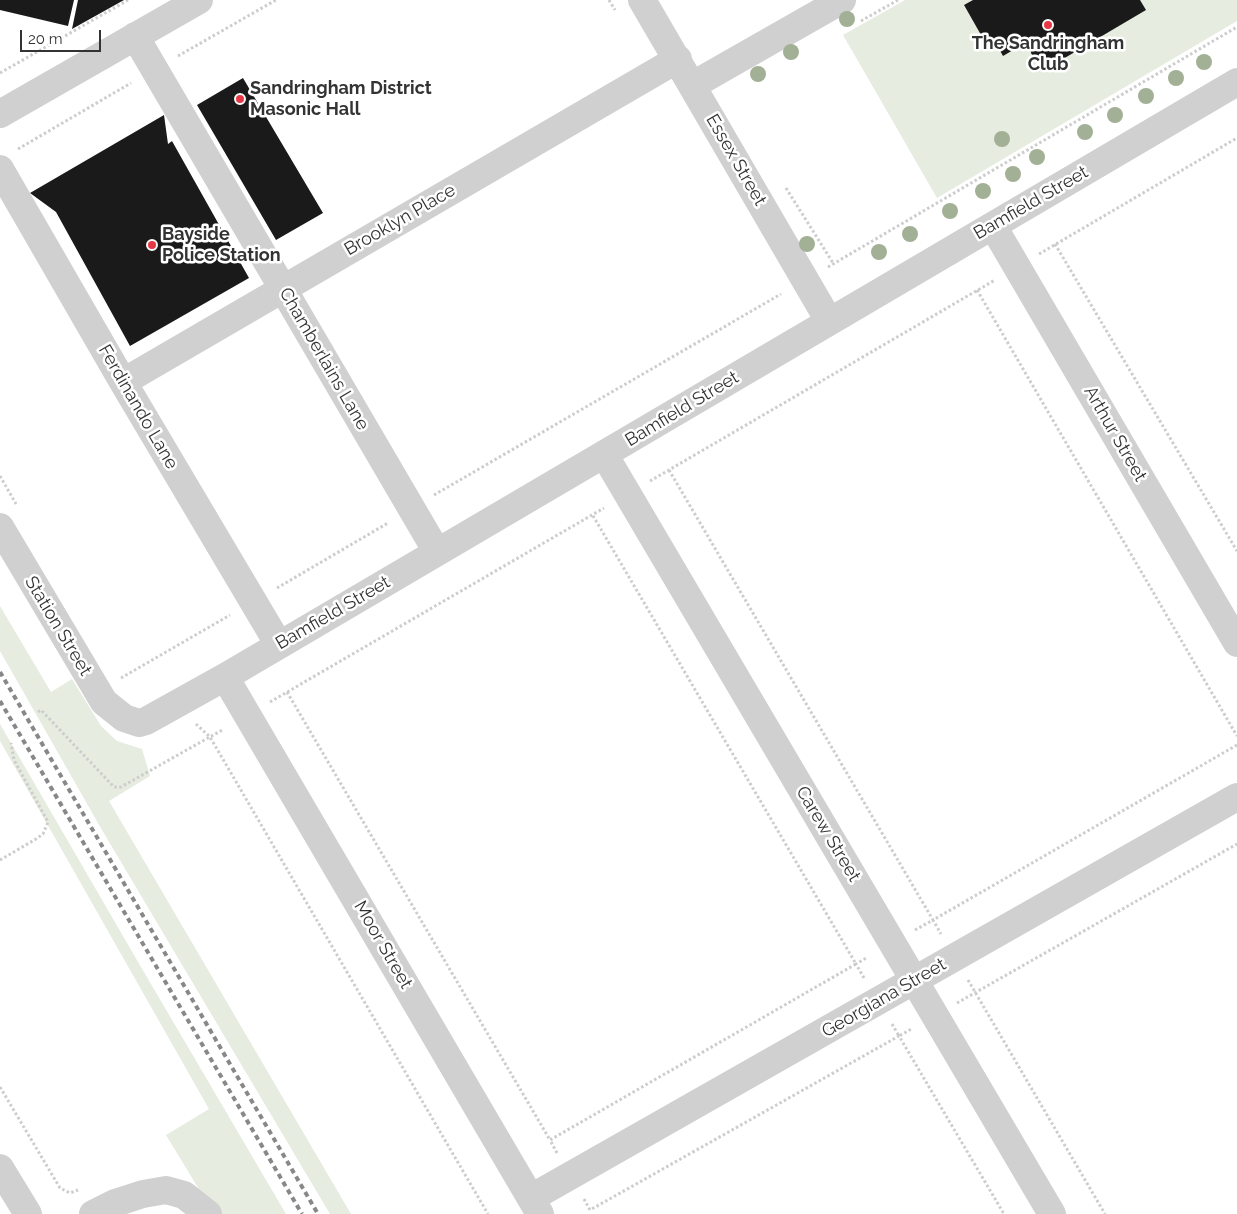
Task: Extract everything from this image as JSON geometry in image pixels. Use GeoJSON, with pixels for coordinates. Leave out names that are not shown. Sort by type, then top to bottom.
{"type":"FeatureCollection","features":[{"type":"Feature","properties":{"kind":"street"},"geometry":{"type":"LineString","coordinates":[[4,102],[135,36],[199,0]]}},
{"type":"Feature","properties":{"kind":"street","name":"Essex Street"},"geometry":{"type":"LineString","coordinates":[[642,0],[678,59],[829,322]]}},
{"type":"Feature","properties":{"kind":"street"},"geometry":{"type":"LineString","coordinates":[[693,85],[842,0]]}},
{"type":"Feature","properties":{"kind":"street","name":"Chamberlains Lane"},"geometry":{"type":"LineString","coordinates":[[135,36],[437,552]]}},
{"type":"Feature","properties":{"kind":"street","name":"Brooklyn Place"},"geometry":{"type":"LineString","coordinates":[[123,382],[678,59]]}},
{"type":"Feature","properties":{"kind":"street","name":"Bamfield Street"},"geometry":{"type":"LineString","coordinates":[[124,718],[139,723],[167,710],[225,677],[1237,82]]}},
{"type":"Feature","properties":{"kind":"street","name":"Ferdinando Lane"},"geometry":{"type":"LineString","coordinates":[[0,169],[123,382],[279,645]]}},
{"type":"Feature","properties":{"kind":"street","name":"Arthur Street"},"geometry":{"type":"LineString","coordinates":[[993,226],[1237,643]]}},
{"type":"Feature","properties":{"kind":"street","name":"Carew Street"},"geometry":{"type":"LineString","coordinates":[[604,454],[1052,1214]]}},
{"type":"Feature","properties":{"kind":"street","name":"Station Street"},"geometry":{"type":"LineString","coordinates":[[0,527],[104,702],[124,718]]}},
{"type":"Feature","properties":{"kind":"street","name":"Moor Street"},"geometry":{"type":"LineString","coordinates":[[225,677],[536,1206]]}},
{"type":"Feature","properties":{"kind":"street","name":"Georgiana Street"},"geometry":{"type":"LineString","coordinates":[[536,1206],[915,981],[1237,797]]}},
{"type":"Feature","properties":{"kind":"street"},"geometry":{"type":"LineString","coordinates":[[0,1168],[28,1214]]}},
{"type":"Feature","properties":{"kind":"street"},"geometry":{"type":"LineString","coordinates":[[104,1208],[143,1194],[166,1190],[184,1195],[208,1214]]}},
{"type":"Feature","properties":{"kind":"path"},"geometry":{"type":"LineString","coordinates":[[0,73],[128,0]]}},
{"type":"Feature","properties":{"kind":"path"},"geometry":{"type":"LineString","coordinates":[[127,684],[119,679],[1237,27]]}},
{"type":"Feature","properties":{"kind":"path"},"geometry":{"type":"LineString","coordinates":[[38,712],[41,710],[114,787],[121,788],[1237,138]]}},
{"type":"Feature","properties":{"kind":"path"},"geometry":{"type":"LineString","coordinates":[[1055,244],[1237,551]]}},
{"type":"Feature","properties":{"kind":"path"},"geometry":{"type":"LineString","coordinates":[[978,290],[1237,736]]}},
{"type":"Feature","properties":{"kind":"path"},"geometry":{"type":"LineString","coordinates":[[669,470],[933,920],[1237,745]]}},
{"type":"Feature","properties":{"kind":"path"},"geometry":{"type":"LineString","coordinates":[[592,514],[856,964]]}},
{"type":"Feature","properties":{"kind":"path"},"geometry":{"type":"LineString","coordinates":[[287,692],[550,1140]]}},
{"type":"Feature","properties":{"kind":"path"},"geometry":{"type":"LineString","coordinates":[[167,710],[194,722],[210,737],[488,1214]]}},
{"type":"Feature","properties":{"kind":"path"},"geometry":{"type":"LineString","coordinates":[[0,860],[43,834],[48,822],[14,760],[11,743]]}},
{"type":"Feature","properties":{"kind":"path"},"geometry":{"type":"LineString","coordinates":[[1105,1214],[975,993],[1237,844]]}},
{"type":"Feature","properties":{"kind":"path"},"geometry":{"type":"LineString","coordinates":[[899,1036],[1004,1214]]}},
{"type":"Feature","properties":{"kind":"path"},"geometry":{"type":"LineString","coordinates":[[0,1087],[60,1188],[70,1193],[93,1184],[104,1208]]}},
{"type":"Feature","properties":{"kind":"shaded area"},"geometry":{"type":"Polygon","coordinates":[[[905,0],[1237,0],[1237,21],[937,198],[843,35],[905,0]]]}},
{"type":"Feature","properties":{"kind":"shaded area"},"geometry":{"type":"Polygon","coordinates":[[[0,606],[51,692],[72,679],[101,726],[117,741],[142,749],[150,776],[109,801],[351,1214],[330,1214],[102,830],[0,651],[0,606]]]}},
{"type":"Feature","properties":{"kind":"shaded area"},"geometry":{"type":"Polygon","coordinates":[[[0,724],[286,1214],[214,1214],[166,1135],[209,1109],[0,741],[0,724]]]}},
{"type":"Feature","properties":{"kind":"building"},"geometry":{"type":"Polygon","coordinates":[[[0,0],[74,0],[68,26],[0,10],[0,0]]]}},
{"type":"Feature","properties":{"kind":"building"},"geometry":{"type":"Polygon","coordinates":[[[78,0],[124,0],[72,29],[78,0]]]}},
{"type":"Feature","properties":{"kind":"building","name":"The Sandringham Club"},"geometry":{"type":"Polygon","coordinates":[[[973,0],[1140,0],[1146,10],[1046,69],[1043,63],[1036,61],[1031,53],[1030,40],[1003,56],[997,45],[989,49],[964,5],[973,0]]]}},
{"type":"Feature","properties":{"kind":"building"},"geometry":{"type":"Polygon","coordinates":[[[243,78],[323,213],[276,240],[197,105],[243,78]]]}},
{"type":"Feature","properties":{"kind":"building","name":"Bayside Police Station"},"geometry":{"type":"Polygon","coordinates":[[[164,115],[168,144],[172,141],[249,278],[130,346],[56,212],[30,193],[164,115]]]}},
{"type":"Feature","properties":{"kind":"railway"},"geometry":{"type":"LineString","coordinates":[[0,672],[318,1214]]}},
{"type":"Feature","properties":{"kind":"railway"},"geometry":{"type":"LineString","coordinates":[[0,701],[302,1214]]}},
{"type":"Feature","properties":{"kind":"place","name":"The Sandringham Club"},"geometry":{"type":"Point","coordinates":[1048,25]}},
{"type":"Feature","properties":{"kind":"place","name":"Sandringham District Masonic Hall"},"geometry":{"type":"Point","coordinates":[240,99]}},
{"type":"Feature","properties":{"kind":"place","name":"Bayside Police Station"},"geometry":{"type":"Point","coordinates":[152,245]}}]}
